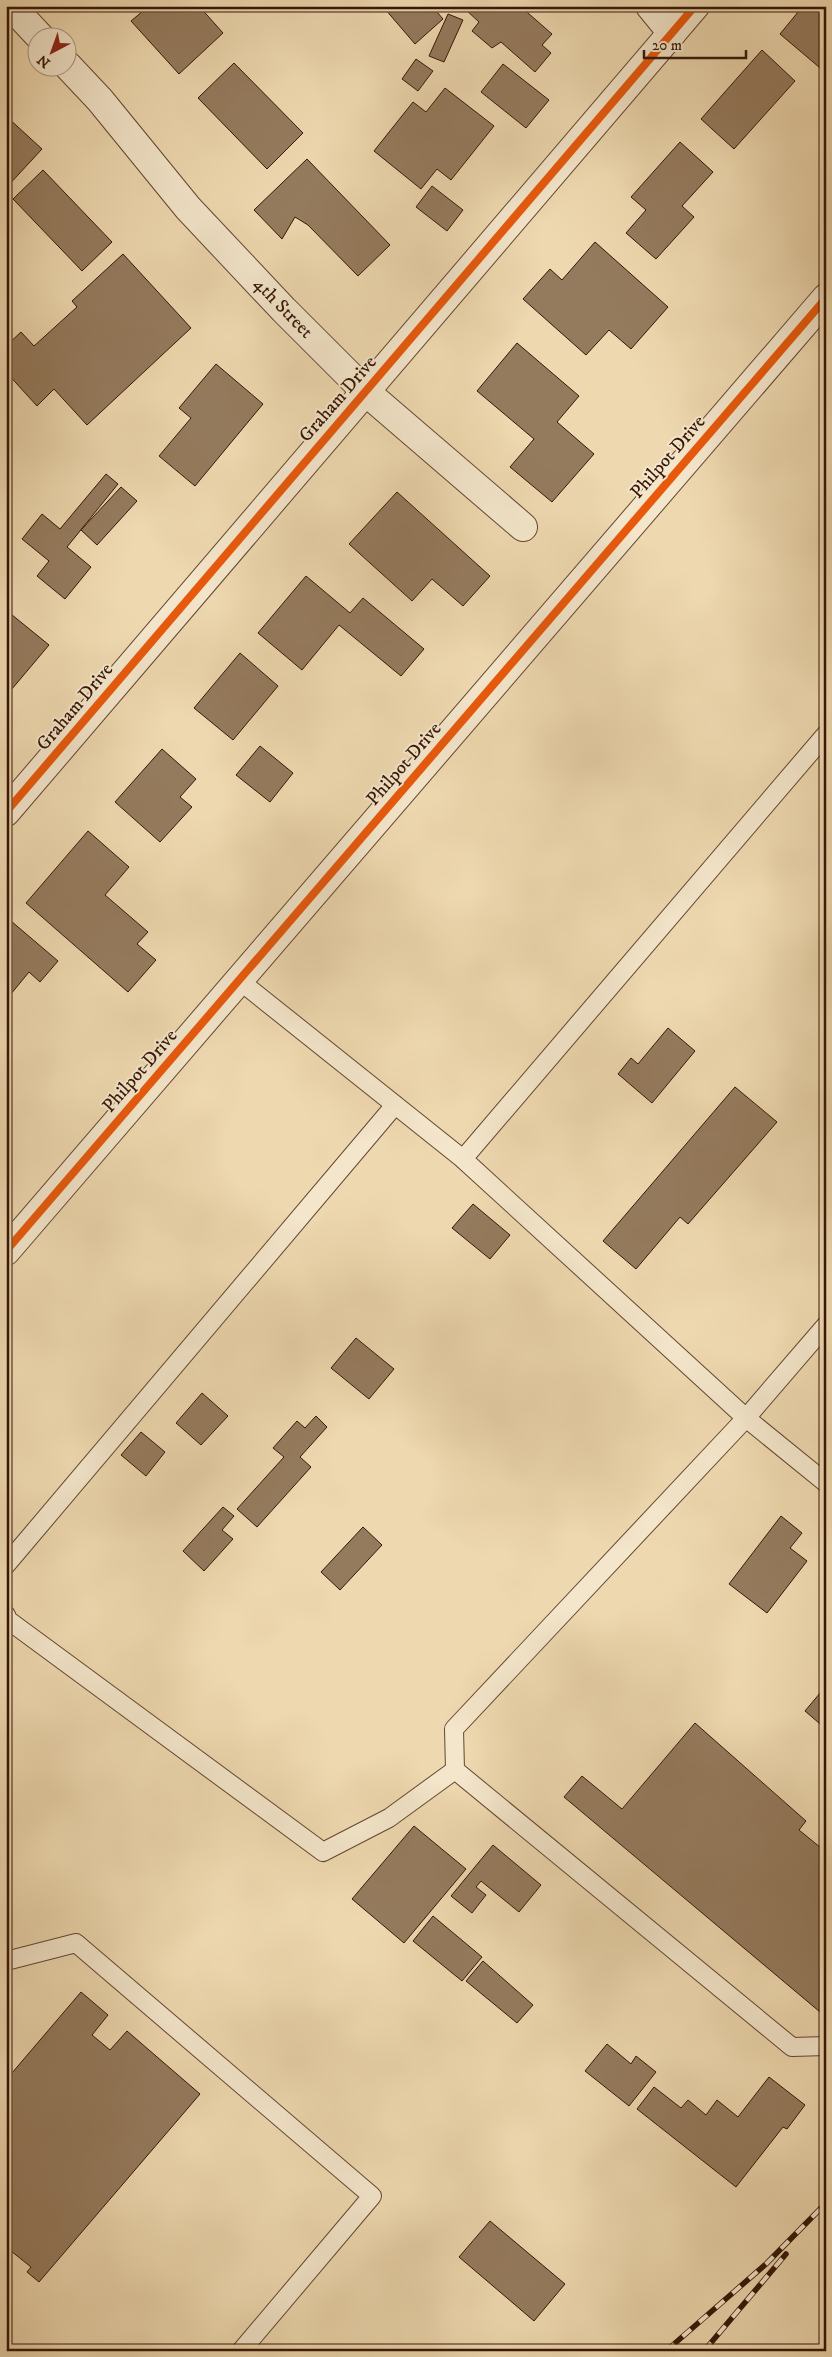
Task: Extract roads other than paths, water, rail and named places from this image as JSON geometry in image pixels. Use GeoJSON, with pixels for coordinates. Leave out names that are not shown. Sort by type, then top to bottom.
{"type":"FeatureCollection","features":[{"type":"Feature","properties":{"kind":"street"},"geometry":{"type":"LineString","coordinates":[[11,6],[32,28]]}},
{"type":"Feature","properties":{"kind":"street"},"geometry":{"type":"LineString","coordinates":[[650,6],[672,33]]}},
{"type":"Feature","properties":{"kind":"street","name":"Graham Drive"},"geometry":{"type":"LineString","coordinates":[[6,812],[695,6]]}},
{"type":"Feature","properties":{"kind":"street","name":"4th Street"},"geometry":{"type":"LineString","coordinates":[[78,77],[100,100],[188,208],[284,310],[366,392],[524,527]]}},
{"type":"Feature","properties":{"kind":"street","name":"Philpot Drive"},"geometry":{"type":"LineString","coordinates":[[6,1251],[240,982],[826,298]]}},
{"type":"Feature","properties":{"kind":"lane"},"geometry":{"type":"LineString","coordinates":[[463,1159],[826,734]]}},
{"type":"Feature","properties":{"kind":"lane"},"geometry":{"type":"LineString","coordinates":[[240,982],[463,1159],[746,1418],[826,1483]]}},
{"type":"Feature","properties":{"kind":"lane"},"geometry":{"type":"LineString","coordinates":[[6,1565],[395,1105]]}},
{"type":"Feature","properties":{"kind":"lane"},"geometry":{"type":"LineString","coordinates":[[826,1325],[746,1418],[454,1729],[455,1770],[792,2047],[826,2046]]}},
{"type":"Feature","properties":{"kind":"lane"},"geometry":{"type":"LineString","coordinates":[[6,1615],[8,1620],[323,1852],[389,1818],[455,1770]]}},
{"type":"Feature","properties":{"kind":"lane"},"geometry":{"type":"LineString","coordinates":[[6,1961],[76,1943],[372,2196],[241,2351]]}},
{"type":"Feature","properties":{"kind":"railway"},"geometry":{"type":"LineString","coordinates":[[666,2351],[766,2264],[826,2203]]}},
{"type":"Feature","properties":{"kind":"railway"},"geometry":{"type":"LineString","coordinates":[[704,2351],[786,2254]]}}]}
